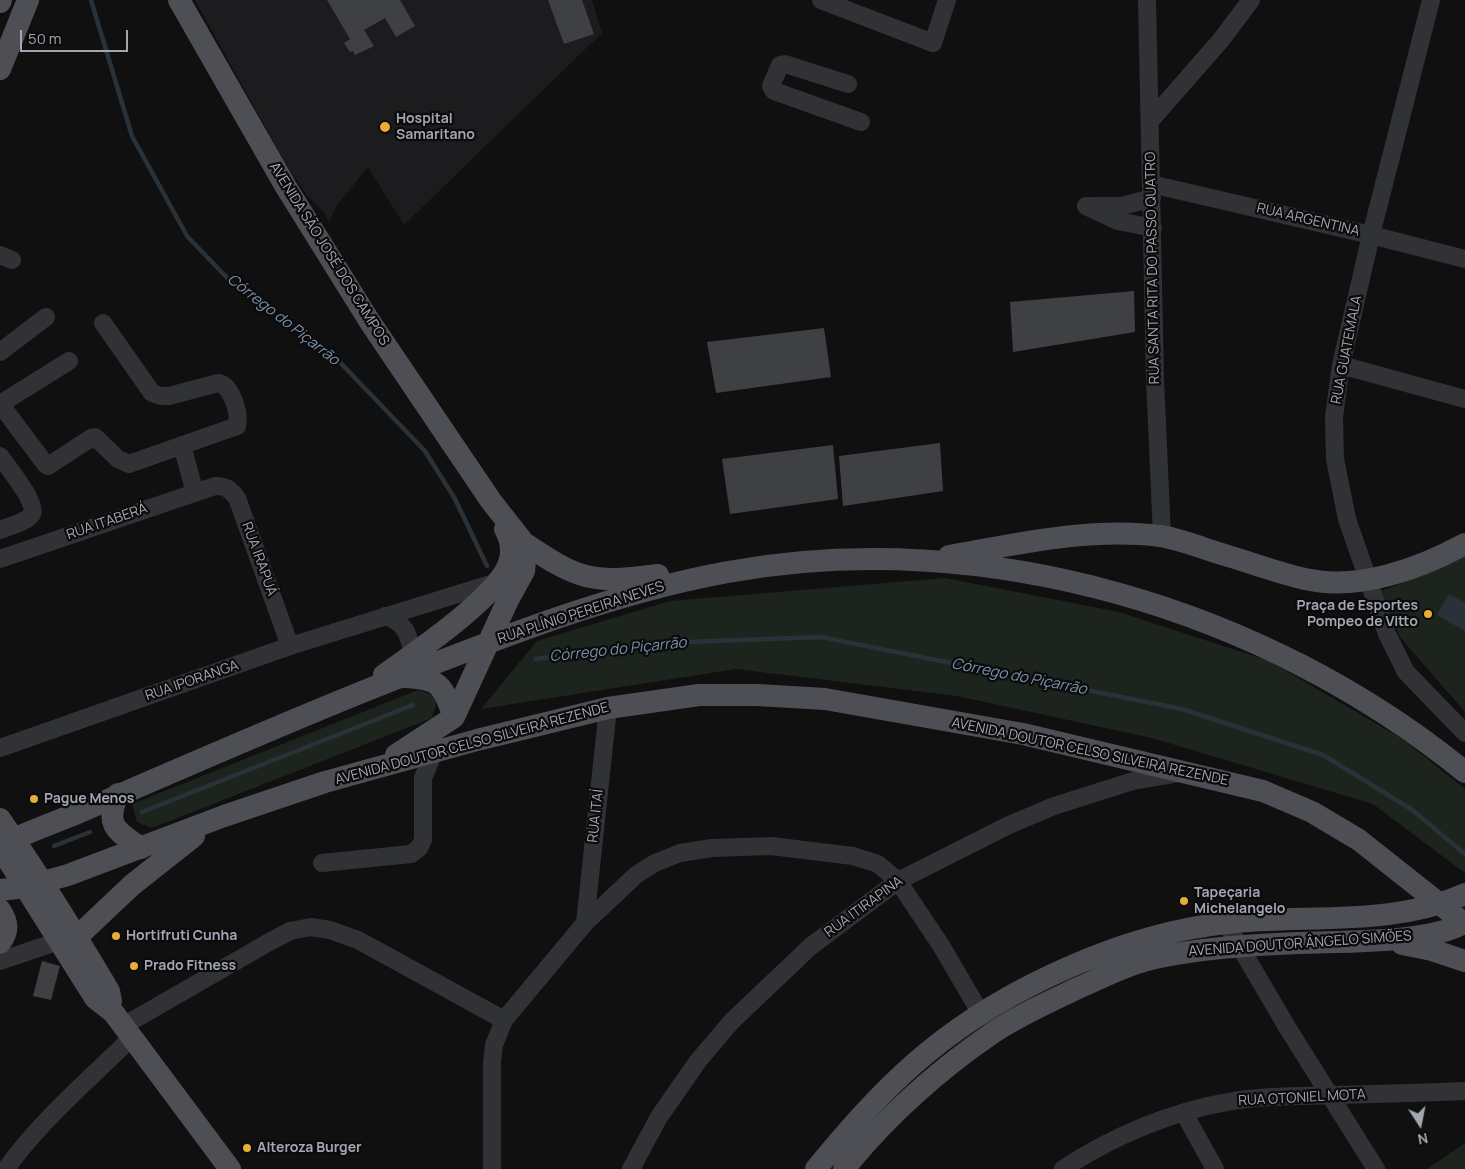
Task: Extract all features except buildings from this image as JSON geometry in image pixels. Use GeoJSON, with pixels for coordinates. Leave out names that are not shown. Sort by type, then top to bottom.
{"type":"FeatureCollection","features":[{"type":"Feature","properties":{"kind":"main road"},"geometry":{"type":"LineString","coordinates":[[0,69],[28,0]]}},
{"type":"Feature","properties":{"kind":"main road","name":"AVENIDA SÃO JOSÉ DOS CAMPOS"},"geometry":{"type":"LineString","coordinates":[[179,0],[286,187],[370,322],[491,501],[524,543],[558,566],[592,579],[630,579],[681,572],[729,572]]}},
{"type":"Feature","properties":{"kind":"main road","name":"AVENIDA SÃO JOSÉ DOS CAMPOS"},"geometry":{"type":"LineString","coordinates":[[332,705],[383,675],[413,654],[481,600],[500,581],[508,566],[511,547],[508,534],[491,501]]}},
{"type":"Feature","properties":{"kind":"main road"},"geometry":{"type":"LineString","coordinates":[[923,560],[1038,541],[1120,532],[1162,536],[1307,580],[1340,583],[1368,582],[1446,554],[1465,544]]}},
{"type":"Feature","properties":{"kind":"main road"},"geometry":{"type":"LineString","coordinates":[[390,764],[454,717],[524,571],[526,552],[524,543]]}},
{"type":"Feature","properties":{"kind":"main road","name":"RUA PLÍNIO PEREIRA NEVES"},"geometry":{"type":"LineString","coordinates":[[5,843],[332,705],[489,643],[646,590],[729,572],[827,561],[923,560],[1033,573],[1143,600],[1198,618],[1312,669],[1384,711],[1465,772]]}},
{"type":"Feature","properties":{"kind":"main road"},"geometry":{"type":"LineString","coordinates":[[402,677],[428,678],[439,684],[444,690],[454,717]]}},
{"type":"Feature","properties":{"kind":"main road","name":"AVENIDA DOUTOR CELSO SILVEIRA REZENDE"},"geometry":{"type":"LineString","coordinates":[[0,890],[34,884],[141,848],[224,816],[434,752],[608,708],[699,695],[757,695],[825,699],[1022,734],[1263,791],[1312,812],[1359,840],[1465,923]]}},
{"type":"Feature","properties":{"kind":"main road"},"geometry":{"type":"LineString","coordinates":[[118,794],[111,809],[111,818],[115,828],[141,848]]}},
{"type":"Feature","properties":{"kind":"main road"},"geometry":{"type":"LineString","coordinates":[[68,939],[159,862],[224,816]]}},
{"type":"Feature","properties":{"kind":"main road"},"geometry":{"type":"LineString","coordinates":[[0,819],[5,843],[34,884],[68,939],[109,991],[122,1025],[230,1169]]}},
{"type":"Feature","properties":{"kind":"main road","name":"AVENIDA DOUTOR ÂNGELO SIMÕES"},"geometry":{"type":"LineString","coordinates":[[816,1169],[848,1129],[879,1097],[928,1052],[981,1014],[1052,974],[1101,955],[1154,938],[1226,923],[1398,913],[1442,904],[1465,894]]}},
{"type":"Feature","properties":{"kind":"main road"},"geometry":{"type":"LineString","coordinates":[[0,910],[7,927],[0,943]]}},
{"type":"Feature","properties":{"kind":"main road","name":"AVENIDA DOUTOR ÂNGELO SIMÕES"},"geometry":{"type":"LineString","coordinates":[[844,1169],[867,1141],[899,1109],[992,1033],[1114,972],[1153,959],[1189,952],[1238,946],[1407,937],[1433,933],[1465,923]]}},
{"type":"Feature","properties":{"kind":"main road"},"geometry":{"type":"LineString","coordinates":[[1368,939],[1432,950],[1465,961]]}},
{"type":"Feature","properties":{"kind":"street"},"geometry":{"type":"LineString","coordinates":[[821,0],[932,43],[947,0]]}},
{"type":"Feature","properties":{"kind":"street","name":"RUA SANTA RITA DO PASSO QUATRO"},"geometry":{"type":"LineString","coordinates":[[1147,0],[1162,536]]}},
{"type":"Feature","properties":{"kind":"street"},"geometry":{"type":"LineString","coordinates":[[1150,120],[1221,40],[1251,0]]}},
{"type":"Feature","properties":{"kind":"street","name":"RUA GUATEMALA"},"geometry":{"type":"LineString","coordinates":[[1431,0],[1371,234],[1341,364],[1334,416],[1335,459],[1347,519],[1387,634],[1406,672],[1465,733]]}},
{"type":"Feature","properties":{"kind":"street"},"geometry":{"type":"LineString","coordinates":[[848,84],[785,64],[780,65],[771,86],[774,91],[861,122]]}},
{"type":"Feature","properties":{"kind":"street"},"geometry":{"type":"LineString","coordinates":[[1151,191],[1122,206],[1086,206],[1118,221],[1153,228]]}},
{"type":"Feature","properties":{"kind":"street","name":"RUA ARGENTINA"},"geometry":{"type":"LineString","coordinates":[[1151,191],[1371,234],[1465,259]]}},
{"type":"Feature","properties":{"kind":"street"},"geometry":{"type":"LineString","coordinates":[[0,352],[46,317]]}},
{"type":"Feature","properties":{"kind":"street"},"geometry":{"type":"LineString","coordinates":[[69,361],[0,404],[46,465],[50,465],[95,437],[118,460],[129,464],[238,426],[238,418],[227,386],[218,383],[169,396],[152,393],[103,323]]}},
{"type":"Feature","properties":{"kind":"street"},"geometry":{"type":"LineString","coordinates":[[1341,364],[1465,399]]}},
{"type":"Feature","properties":{"kind":"street"},"geometry":{"type":"LineString","coordinates":[[182,445],[196,493]]}},
{"type":"Feature","properties":{"kind":"street"},"geometry":{"type":"LineString","coordinates":[[0,456],[30,498],[33,508],[32,514],[23,521],[0,530]]}},
{"type":"Feature","properties":{"kind":"street","name":"RUA ITABERÁ"},"geometry":{"type":"LineString","coordinates":[[0,559],[215,486]]}},
{"type":"Feature","properties":{"kind":"street","name":"RUA IRAPUÁ"},"geometry":{"type":"LineString","coordinates":[[215,486],[224,486],[231,490],[237,498],[290,646]]}},
{"type":"Feature","properties":{"kind":"street","name":"RUA IPORANGA"},"geometry":{"type":"LineString","coordinates":[[0,748],[290,646],[500,581]]}},
{"type":"Feature","properties":{"kind":"street"},"geometry":{"type":"LineString","coordinates":[[385,616],[396,620],[406,628],[413,654]]}},
{"type":"Feature","properties":{"kind":"street","name":"RUA ITAÍ"},"geometry":{"type":"LineString","coordinates":[[585,923],[608,708]]}},
{"type":"Feature","properties":{"kind":"street"},"geometry":{"type":"LineString","coordinates":[[322,863],[411,854],[419,848],[423,840],[422,778],[434,752]]}},
{"type":"Feature","properties":{"kind":"street"},"geometry":{"type":"LineString","coordinates":[[390,764],[422,778]]}},
{"type":"Feature","properties":{"kind":"street","name":"RUA ITIRAPINA"},"geometry":{"type":"LineString","coordinates":[[631,1169],[659,1117],[698,1061],[732,1022],[811,946],[898,881],[1008,825],[1054,806],[1133,781],[1188,772]]}},
{"type":"Feature","properties":{"kind":"street"},"geometry":{"type":"LineString","coordinates":[[492,1169],[492,1062],[494,1046],[504,1020],[585,923],[636,875],[656,863],[680,853],[712,848],[771,846],[853,856],[878,864],[898,881],[942,947],[981,1014]]}},
{"type":"Feature","properties":{"kind":"street"},"geometry":{"type":"LineString","coordinates":[[1226,923],[1238,946],[1332,1095],[1376,1169]]}},
{"type":"Feature","properties":{"kind":"street"},"geometry":{"type":"LineString","coordinates":[[6,1169],[55,1114],[122,1025],[290,931],[311,927],[330,930],[358,940],[504,1020]]}},
{"type":"Feature","properties":{"kind":"street"},"geometry":{"type":"LineString","coordinates":[[0,961],[68,939]]}},
{"type":"Feature","properties":{"kind":"street","name":"RUA OTONIEL MOTA"},"geometry":{"type":"LineString","coordinates":[[1063,1169],[1080,1157],[1132,1132],[1184,1113],[1227,1102],[1286,1096],[1465,1091]]}},
{"type":"Feature","properties":{"kind":"street"},"geometry":{"type":"LineString","coordinates":[[1184,1113],[1215,1169]]}},
{"type":"Feature","properties":{"kind":"shaded area","name":"Hospital Samaritano"},"geometry":{"type":"Polygon","coordinates":[[[195,0],[592,0],[602,33],[404,225],[368,167],[336,207],[329,223],[323,211],[308,197],[284,161],[195,0]]]}},
{"type":"Feature","properties":{"kind":"shaded area","name":"Praça de Esportes Pompeo de Vitto"},"geometry":{"type":"Polygon","coordinates":[[[1465,555],[1465,712],[1400,637],[1381,591],[1430,572],[1465,555]]]}},
{"type":"Feature","properties":{"kind":"shaded area"},"geometry":{"type":"Polygon","coordinates":[[[945,578],[1119,612],[1269,661],[1401,738],[1465,789],[1465,873],[1373,804],[1152,738],[957,696],[736,669],[481,709],[537,641],[670,601],[945,578]]]}},
{"type":"Feature","properties":{"kind":"shaded area"},"geometry":{"type":"Polygon","coordinates":[[[1449,594],[1465,603],[1465,631],[1437,615],[1449,594]]]}},
{"type":"Feature","properties":{"kind":"shaded area"},"geometry":{"type":"Polygon","coordinates":[[[418,690],[438,697],[432,718],[152,828],[137,822],[132,804],[418,690]]]}},
{"type":"Feature","properties":{"kind":"shaded area"},"geometry":{"type":"Polygon","coordinates":[[[1465,1143],[1465,1169],[1428,1169],[1433,1165],[1465,1143]]]}},
{"type":"Feature","properties":{"kind":"waterway","name":"Córrego do Piçarrão"},"geometry":{"type":"LineString","coordinates":[[91,0],[132,136],[187,236],[233,284],[331,353],[425,451],[455,499],[487,566]]}},
{"type":"Feature","properties":{"kind":"waterway","name":"Córrego do Piçarrão"},"geometry":{"type":"LineString","coordinates":[[536,659],[659,643],[821,637],[1182,709],[1323,755],[1411,809],[1465,854]]}},
{"type":"Feature","properties":{"kind":"waterway"},"geometry":{"type":"LineString","coordinates":[[142,812],[413,705]]}},
{"type":"Feature","properties":{"kind":"waterway"},"geometry":{"type":"LineString","coordinates":[[54,846],[90,832]]}},
{"type":"Feature","properties":{"kind":"place","name":"Hospital Samaritano"},"geometry":{"type":"Point","coordinates":[385,127]}},
{"type":"Feature","properties":{"kind":"place","name":"Praça de Esportes Pompeo de Vitto"},"geometry":{"type":"Point","coordinates":[1428,614]}},
{"type":"Feature","properties":{"kind":"place","name":"Pague Menos"},"geometry":{"type":"Point","coordinates":[34,799]}},
{"type":"Feature","properties":{"kind":"place","name":"Tapeçaria Michelangelo"},"geometry":{"type":"Point","coordinates":[1184,901]}},
{"type":"Feature","properties":{"kind":"place","name":"Hortifruti Cunha"},"geometry":{"type":"Point","coordinates":[116,936]}},
{"type":"Feature","properties":{"kind":"place","name":"Prado Fitness"},"geometry":{"type":"Point","coordinates":[134,966]}},
{"type":"Feature","properties":{"kind":"place","name":"Alteroza Burger"},"geometry":{"type":"Point","coordinates":[247,1148]}}]}
